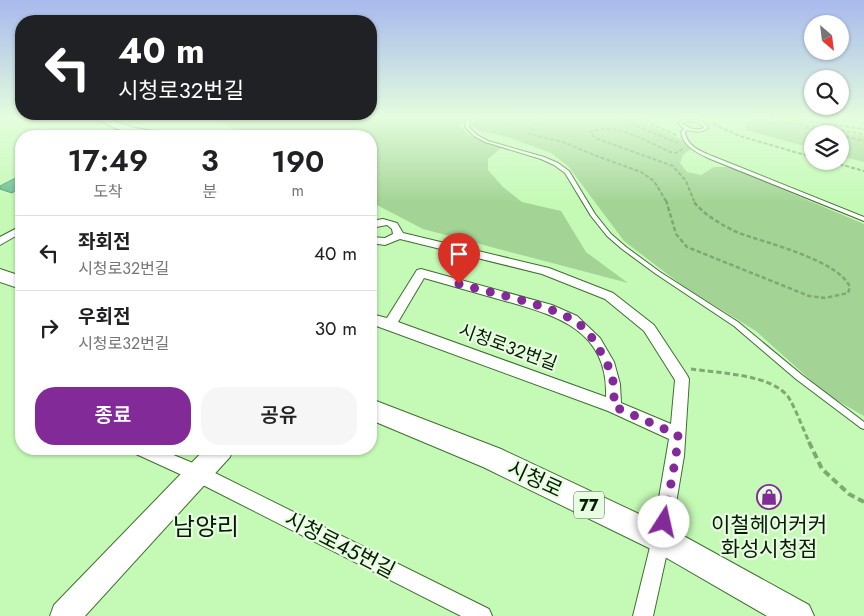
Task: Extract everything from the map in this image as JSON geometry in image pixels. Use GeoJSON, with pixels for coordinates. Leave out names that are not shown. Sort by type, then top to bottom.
{"type":"FeatureCollection","features":[{"type":"Feature","properties":{"kind":"main road"},"geometry":{"type":"LineString","coordinates":[[0,275],[15,281]]}},
{"type":"Feature","properties":{"kind":"main road","name":"시청로"},"geometry":{"type":"LineString","coordinates":[[377,411],[492,458],[661,539],[798,616]]}},
{"type":"Feature","properties":{"kind":"street"},"geometry":{"type":"LineString","coordinates":[[377,223],[391,223],[397,228],[398,235]]}},
{"type":"Feature","properties":{"kind":"street"},"geometry":{"type":"LineString","coordinates":[[0,242],[15,233]]}},
{"type":"Feature","properties":{"kind":"street"},"geometry":{"type":"LineString","coordinates":[[377,242],[386,241],[398,235],[545,270],[609,296],[649,328],[682,379],[676,456],[661,539],[643,616]]}},
{"type":"Feature","properties":{"kind":"street"},"geometry":{"type":"LineString","coordinates":[[390,324],[422,273],[554,311],[580,324],[598,346],[610,369],[615,391],[613,406]]}},
{"type":"Feature","properties":{"kind":"street","name":"시청로32번길"},"geometry":{"type":"LineString","coordinates":[[377,321],[613,406],[678,435]]}},
{"type":"Feature","properties":{"kind":"street","name":"시청로45번길"},"geometry":{"type":"LineString","coordinates":[[156,455],[199,474],[482,616]]}},
{"type":"Feature","properties":{"kind":"street"},"geometry":{"type":"LineString","coordinates":[[65,616],[216,455]]}},
{"type":"Feature","properties":{"kind":"lane"},"geometry":{"type":"LineString","coordinates":[[507,146],[538,155],[562,167],[597,221],[624,248],[658,273],[736,324],[799,377],[864,426]]}},
{"type":"Feature","properties":{"kind":"lane"},"geometry":{"type":"LineString","coordinates":[[692,146],[701,153],[721,163],[864,220]]}},
{"type":"Feature","properties":{"kind":"path"},"geometry":{"type":"LineString","coordinates":[[572,146],[600,158],[636,168],[655,182],[667,201],[676,235],[686,247],[809,296],[825,298],[848,293],[850,287],[847,280],[810,257],[737,232],[717,222],[695,205],[686,181],[673,166],[617,146]]}},
{"type":"Feature","properties":{"kind":"path"},"geometry":{"type":"LineString","coordinates":[[655,146],[676,153],[683,149],[682,146]]}},
{"type":"Feature","properties":{"kind":"path"},"geometry":{"type":"LineString","coordinates":[[773,146],[804,155]]}},
{"type":"Feature","properties":{"kind":"path"},"geometry":{"type":"LineString","coordinates":[[849,167],[864,171]]}},
{"type":"Feature","properties":{"kind":"path"},"geometry":{"type":"LineString","coordinates":[[690,369],[751,378],[767,382],[780,390],[788,397],[822,468],[849,494],[864,502]]}},
{"type":"Feature","properties":{"kind":"green space"},"geometry":{"type":"Polygon","coordinates":[[[377,146],[495,146],[501,148],[488,159],[488,170],[503,187],[522,202],[561,211],[586,252],[628,283],[423,229],[377,205],[377,146]]]}},
{"type":"Feature","properties":{"kind":"green space"},"geometry":{"type":"Polygon","coordinates":[[[531,146],[688,146],[691,149],[683,155],[680,163],[687,172],[701,175],[714,167],[729,167],[864,224],[864,416],[826,394],[756,331],[683,286],[624,241],[568,166],[551,153],[531,146]]]}},
{"type":"Feature","properties":{"kind":"green space"},"geometry":{"type":"Polygon","coordinates":[[[849,146],[864,146],[864,162],[849,158],[849,146]]]}},
{"type":"Feature","properties":{"kind":"building"},"geometry":{"type":"Polygon","coordinates":[[[15,178],[15,191],[12,193],[0,189],[0,186],[15,178]]]}},
{"type":"Feature","properties":{"kind":"place","name":"이철헤어커커 화성시청점"},"geometry":{"type":"Point","coordinates":[769,497]}},
{"type":"Feature","properties":{"kind":"district","name":"남양리"},"geometry":{"type":"Point","coordinates":[206,527]}},
{"type":"Feature","properties":{"kind":"route"},"geometry":{"type":"LineString","coordinates":[[459,284],[554,311],[580,324],[598,346],[610,369],[615,391],[613,406],[678,435],[664,522]]}}]}
